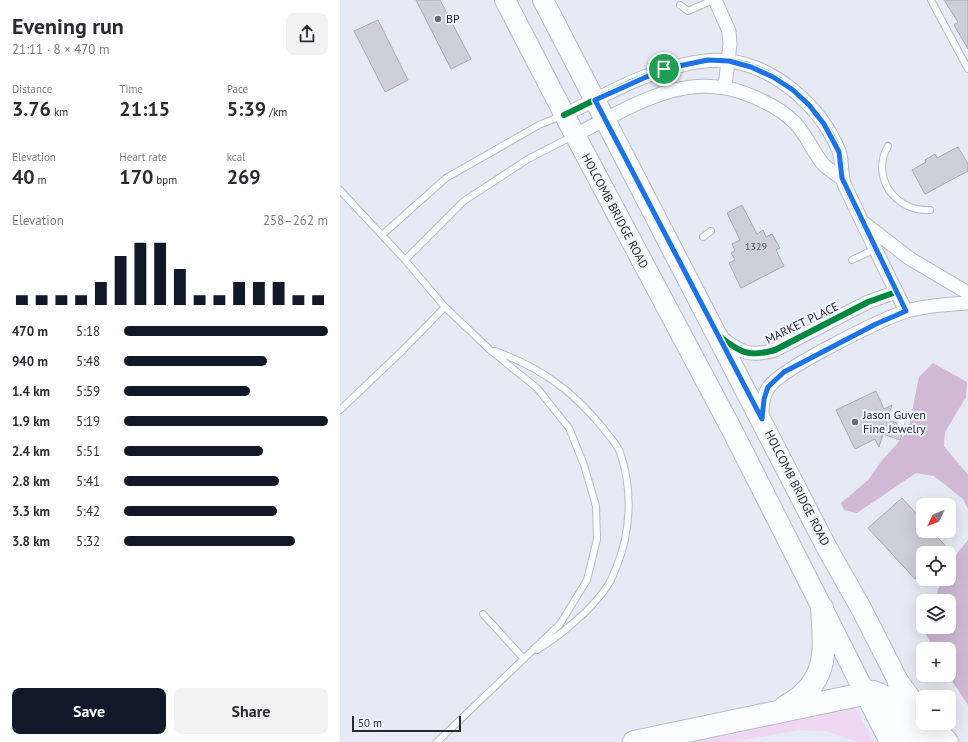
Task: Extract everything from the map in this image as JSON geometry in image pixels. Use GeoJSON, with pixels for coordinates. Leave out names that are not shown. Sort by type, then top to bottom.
{"type":"FeatureCollection","features":[{"type":"Feature","properties":{"kind":"highway"},"geometry":{"type":"LineString","coordinates":[[769,714],[798,700],[816,679],[822,666],[824,652],[822,608]]}},
{"type":"Feature","properties":{"kind":"highway"},"geometry":{"type":"LineString","coordinates":[[899,684],[916,707]]}},
{"type":"Feature","properties":{"kind":"highway"},"geometry":{"type":"LineString","coordinates":[[634,742],[865,693],[877,693],[886,698],[912,742]]}},
{"type":"Feature","properties":{"kind":"highway"},"geometry":{"type":"LineString","coordinates":[[936,730],[947,742]]}},
{"type":"Feature","properties":{"kind":"main road","name":"HOLCOMB BRIDGE ROAD"},"geometry":{"type":"LineString","coordinates":[[505,0],[732,430],[890,742]]}},
{"type":"Feature","properties":{"kind":"main road","name":"HOLCOMB BRIDGE ROAD"},"geometry":{"type":"LineString","coordinates":[[543,0],[929,742]]}},
{"type":"Feature","properties":{"kind":"street"},"geometry":{"type":"LineString","coordinates":[[714,0],[729,31],[729,61],[725,86]]}},
{"type":"Feature","properties":{"kind":"street"},"geometry":{"type":"LineString","coordinates":[[564,114],[664,69],[708,60],[729,61],[751,67],[773,77],[793,90],[809,105],[824,124],[839,152],[842,178],[861,221],[906,311]]}},
{"type":"Feature","properties":{"kind":"street"},"geometry":{"type":"LineString","coordinates":[[575,135],[653,95],[671,90],[705,85],[725,86],[749,94],[780,110],[795,123],[825,166],[842,178]]}},
{"type":"Feature","properties":{"kind":"street"},"geometry":{"type":"LineString","coordinates":[[861,221],[909,258],[968,293]]}},
{"type":"Feature","properties":{"kind":"street","name":"MARKET PLACE"},"geometry":{"type":"LineString","coordinates":[[718,335],[736,350],[749,354],[762,354],[775,350],[868,302],[896,292]]}},
{"type":"Feature","properties":{"kind":"street"},"geometry":{"type":"LineString","coordinates":[[762,419],[764,399],[768,387],[784,372],[876,324],[906,311],[968,304]]}},
{"type":"Feature","properties":{"kind":"lane"},"geometry":{"type":"LineString","coordinates":[[680,5],[688,11],[714,0]]}},
{"type":"Feature","properties":{"kind":"lane"},"geometry":{"type":"LineString","coordinates":[[931,0],[968,69]]}},
{"type":"Feature","properties":{"kind":"lane"},"geometry":{"type":"LineString","coordinates":[[382,235],[446,178],[539,125],[564,114]]}},
{"type":"Feature","properties":{"kind":"lane"},"geometry":{"type":"LineString","coordinates":[[406,260],[464,201],[528,159],[575,135]]}},
{"type":"Feature","properties":{"kind":"lane"},"geometry":{"type":"LineString","coordinates":[[888,146],[884,153],[882,173],[886,185],[895,197],[903,204],[921,210],[930,210]]}},
{"type":"Feature","properties":{"kind":"lane"},"geometry":{"type":"LineString","coordinates":[[340,190],[406,260],[445,307],[490,350],[537,388],[569,428],[584,465],[596,506],[597,539],[588,580],[560,624],[438,742]]}},
{"type":"Feature","properties":{"kind":"lane"},"geometry":{"type":"LineString","coordinates":[[703,237],[711,232]]}},
{"type":"Feature","properties":{"kind":"lane"},"geometry":{"type":"LineString","coordinates":[[852,260],[875,249]]}},
{"type":"Feature","properties":{"kind":"lane"},"geometry":{"type":"LineString","coordinates":[[340,410],[402,351],[445,307]]}},
{"type":"Feature","properties":{"kind":"lane"},"geometry":{"type":"LineString","coordinates":[[490,350],[522,361],[556,381],[587,408],[620,451],[629,498],[626,534],[621,554],[609,585],[581,616],[558,637],[524,659]]}},
{"type":"Feature","properties":{"kind":"lane"},"geometry":{"type":"LineString","coordinates":[[483,614],[524,659]]}},
{"type":"Feature","properties":{"kind":"shaded area"},"geometry":{"type":"Polygon","coordinates":[[[933,363],[967,382],[966,397],[945,432],[944,446],[968,475],[968,509],[963,499],[934,476],[916,473],[857,513],[844,510],[841,503],[868,480],[880,463],[908,431],[919,377],[933,363]]]}},
{"type":"Feature","properties":{"kind":"shaded area"},"geometry":{"type":"Polygon","coordinates":[[[968,540],[968,705],[953,682],[956,682],[956,642],[930,642],[926,634],[956,634],[956,594],[937,594],[939,586],[956,586],[957,554],[968,540]]]}},
{"type":"Feature","properties":{"kind":"shaded area"},"geometry":{"type":"Polygon","coordinates":[[[854,706],[874,742],[859,742],[826,731],[799,730],[733,742],[668,742],[854,706]]]}},
{"type":"Feature","properties":{"kind":"building"},"geometry":{"type":"Polygon","coordinates":[[[416,0],[440,0],[471,59],[451,69],[416,0]]]}},
{"type":"Feature","properties":{"kind":"building"},"geometry":{"type":"Polygon","coordinates":[[[944,0],[968,0],[968,49],[954,25],[958,22],[944,0]]]}},
{"type":"Feature","properties":{"kind":"building"},"geometry":{"type":"Polygon","coordinates":[[[378,20],[408,80],[385,92],[354,31],[378,20]]]}},
{"type":"Feature","properties":{"kind":"building"},"geometry":{"type":"Polygon","coordinates":[[[958,147],[968,164],[968,171],[925,194],[912,170],[926,162],[925,160],[935,154],[937,158],[958,147]]]}},
{"type":"Feature","properties":{"kind":"building"},"geometry":{"type":"Polygon","coordinates":[[[742,205],[757,234],[763,230],[766,237],[772,234],[780,248],[776,250],[784,266],[741,288],[729,263],[735,260],[731,253],[735,251],[732,244],[740,240],[727,213],[742,205]]]}},
{"type":"Feature","properties":{"kind":"building"},"geometry":{"type":"Polygon","coordinates":[[[876,391],[884,409],[892,405],[887,420],[897,423],[900,428],[905,426],[900,440],[883,434],[879,447],[875,439],[855,449],[836,410],[876,391]]]}},
{"type":"Feature","properties":{"kind":"building"},"geometry":{"type":"Polygon","coordinates":[[[902,498],[916,513],[916,538],[938,538],[946,546],[916,546],[915,579],[868,528],[902,498]]]}},
{"type":"Feature","properties":{"kind":"cycle path"},"geometry":{"type":"LineString","coordinates":[[564,115],[655,73],[697,62],[724,60],[763,71],[795,92],[809,105],[821,119],[831,135],[839,151],[845,186],[906,311]]}},
{"type":"Feature","properties":{"kind":"cycle path"},"geometry":{"type":"LineString","coordinates":[[718,335],[732,346],[744,352],[758,353],[775,350],[868,302],[896,292]]}},
{"type":"Feature","properties":{"kind":"place","name":"BP"},"geometry":{"type":"Point","coordinates":[438,19]}},
{"type":"Feature","properties":{"kind":"place","name":"Jason Guven Fine Jewelry"},"geometry":{"type":"Point","coordinates":[855,422]}},
{"type":"Feature","properties":{"kind":"route"},"geometry":{"type":"LineString","coordinates":[[708,60],[729,61],[751,67],[773,77],[793,90],[809,105],[824,124],[839,152],[842,178],[861,221],[906,311],[876,324],[784,372],[768,387],[762,408],[762,419],[595,100],[664,69],[708,60]]}}]}
